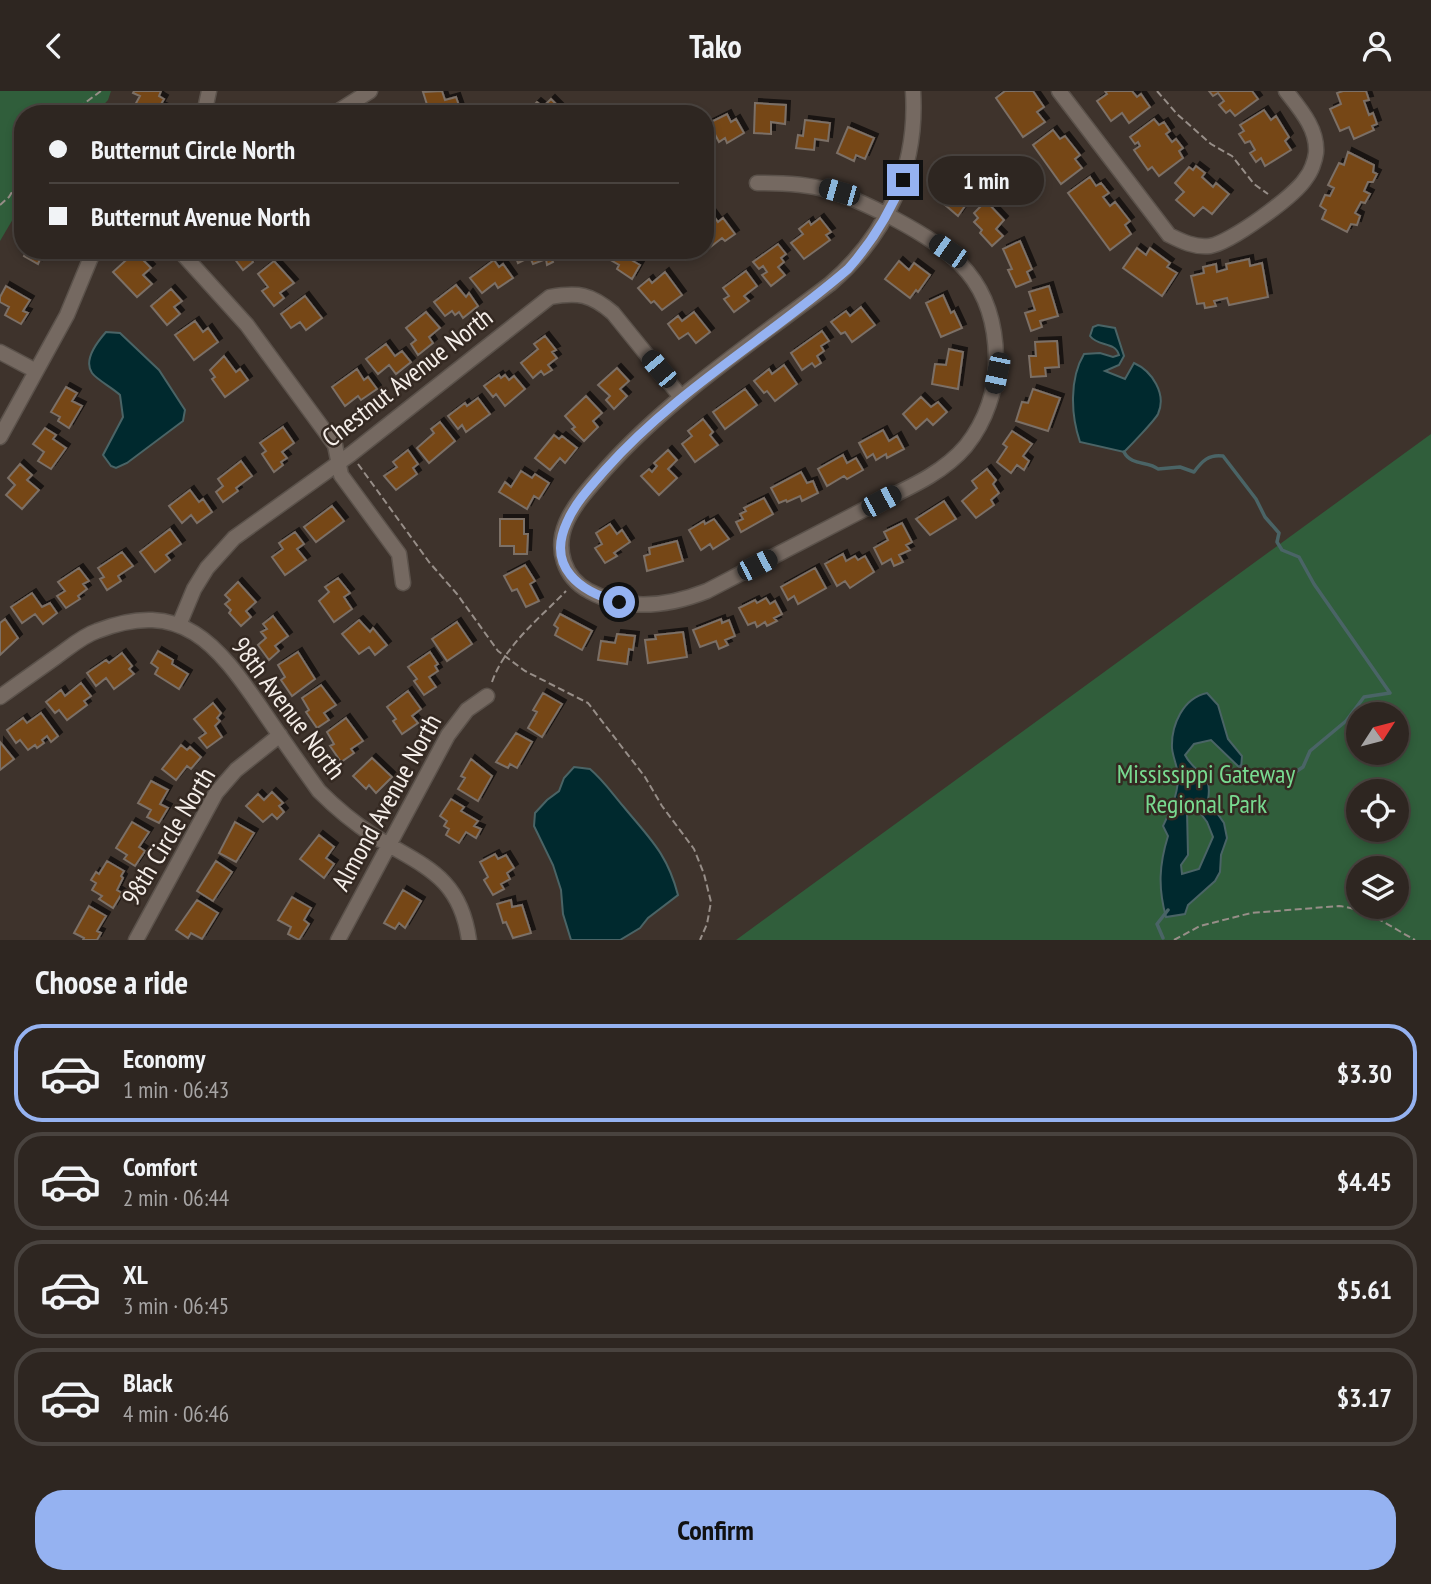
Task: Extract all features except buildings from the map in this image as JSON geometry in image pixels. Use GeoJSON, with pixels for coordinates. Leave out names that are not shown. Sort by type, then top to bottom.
{"type":"FeatureCollection","features":[{"type":"Feature","properties":{"kind":"street"},"geometry":{"type":"LineString","coordinates":[[348,105],[370,91]]}},
{"type":"Feature","properties":{"kind":"street"},"geometry":{"type":"LineString","coordinates":[[757,183],[800,183],[818,186],[859,200],[887,215],[927,236],[948,251],[966,269],[982,292],[993,319],[997,373],[991,400],[980,425],[965,446],[931,475],[708,591],[664,603],[632,604],[605,598],[576,583],[564,562],[561,547],[567,521],[576,506],[614,460],[652,422],[848,269],[870,243],[887,215],[895,201],[908,164],[913,129],[912,91]]}},
{"type":"Feature","properties":{"kind":"street"},"geometry":{"type":"LineString","coordinates":[[1059,91],[1169,235],[1183,243],[1208,246],[1222,242],[1276,205],[1308,176],[1316,154],[1314,136],[1305,116],[1286,91]]}},
{"type":"Feature","properties":{"kind":"street"},"geometry":{"type":"LineString","coordinates":[[0,437],[67,315],[90,259]]}},
{"type":"Feature","properties":{"kind":"street"},"geometry":{"type":"LineString","coordinates":[[186,259],[247,325],[345,459],[341,475],[399,554],[403,583]]}},
{"type":"Feature","properties":{"kind":"street","name":"Chestnut Avenue North"},"geometry":{"type":"LineString","coordinates":[[179,625],[194,589],[207,568],[234,538],[345,459],[550,297],[584,295],[600,302],[613,313],[681,397]]}},
{"type":"Feature","properties":{"kind":"street"},"geometry":{"type":"LineString","coordinates":[[0,352],[36,371]]}},
{"type":"Feature","properties":{"kind":"street"},"geometry":{"type":"LineString","coordinates":[[0,697],[94,631],[136,621],[179,625]]}},
{"type":"Feature","properties":{"kind":"street","name":"98th Avenue North"},"geometry":{"type":"LineString","coordinates":[[179,625],[218,650],[327,799],[354,822],[422,862],[448,887],[460,907],[469,940]]}},
{"type":"Feature","properties":{"kind":"street","name":"Almond Avenue North"},"geometry":{"type":"LineString","coordinates":[[338,940],[457,721],[487,696]]}},
{"type":"Feature","properties":{"kind":"street","name":"98th Circle North"},"geometry":{"type":"LineString","coordinates":[[136,940],[216,793],[236,770],[280,736]]}},
{"type":"Feature","properties":{"kind":"path"},"geometry":{"type":"LineString","coordinates":[[83,105],[101,91]]}},
{"type":"Feature","properties":{"kind":"path"},"geometry":{"type":"LineString","coordinates":[[1157,91],[1170,108],[1207,141],[1232,156],[1254,184],[1268,194],[1276,205]]}},
{"type":"Feature","properties":{"kind":"path"},"geometry":{"type":"LineString","coordinates":[[0,205],[14,189]]}},
{"type":"Feature","properties":{"kind":"path"},"geometry":{"type":"LineString","coordinates":[[345,459],[457,594],[503,657],[587,703],[645,777],[662,806],[694,849],[704,874],[710,902],[707,924],[700,940]]}},
{"type":"Feature","properties":{"kind":"path"},"geometry":{"type":"LineString","coordinates":[[487,696],[503,657],[566,591]]}},
{"type":"Feature","properties":{"kind":"path"},"geometry":{"type":"LineString","coordinates":[[1174,940],[1200,926],[1251,913],[1339,906],[1364,912],[1415,940]]}},
{"type":"Feature","properties":{"kind":"green space"},"geometry":{"type":"Polygon","coordinates":[[[0,91],[111,91],[103,105],[14,105],[14,217],[0,241],[0,91]]]}},
{"type":"Feature","properties":{"kind":"green space","name":"Mississippi Gateway Regional Park"},"geometry":{"type":"Polygon","coordinates":[[[1431,434],[1431,940],[736,940],[1431,434]]]}},
{"type":"Feature","properties":{"kind":"water"},"geometry":{"type":"Polygon","coordinates":[[[1098,325],[1115,328],[1124,356],[1119,365],[1105,371],[1125,379],[1134,363],[1152,377],[1161,399],[1158,414],[1124,452],[1080,442],[1075,421],[1074,386],[1084,354],[1100,353],[1113,357],[1119,355],[1114,348],[1097,342],[1090,336],[1093,327],[1098,325]]]}},
{"type":"Feature","properties":{"kind":"water"},"geometry":{"type":"Polygon","coordinates":[[[106,332],[120,333],[159,370],[185,410],[183,421],[127,463],[116,468],[111,466],[103,455],[123,417],[120,395],[94,376],[89,362],[99,340],[106,332]]]}},
{"type":"Feature","properties":{"kind":"water"},"geometry":{"type":"Polygon","coordinates":[[[1207,693],[1218,705],[1228,739],[1242,756],[1241,769],[1211,740],[1194,744],[1185,755],[1206,779],[1208,800],[1224,823],[1227,838],[1221,855],[1220,872],[1215,881],[1188,905],[1185,914],[1166,917],[1161,877],[1168,836],[1163,826],[1175,798],[1178,780],[1172,739],[1180,714],[1191,700],[1207,693]],[[1195,806],[1187,810],[1188,855],[1181,865],[1182,874],[1199,869],[1213,837],[1207,822],[1195,806]]]}},
{"type":"Feature","properties":{"kind":"water"},"geometry":{"type":"Polygon","coordinates":[[[574,767],[590,769],[595,773],[649,838],[669,868],[678,895],[648,918],[640,928],[620,940],[571,940],[553,865],[534,826],[535,813],[559,791],[564,778],[574,767]]]}},
{"type":"Feature","properties":{"kind":"waterway"},"geometry":{"type":"LineString","coordinates":[[1124,452],[1131,459],[1158,469],[1180,467],[1194,472],[1206,459],[1223,456],[1279,533],[1277,542],[1282,550],[1299,557],[1314,584],[1390,693],[1364,697],[1346,721],[1310,751],[1303,767],[1288,777],[1263,781],[1246,774],[1241,766]]}},
{"type":"Feature","properties":{"kind":"waterway"},"geometry":{"type":"LineString","coordinates":[[1163,938],[1157,924],[1168,910]]}},
{"type":"Feature","properties":{"kind":"route"},"geometry":{"type":"LineString","coordinates":[[619,602],[584,589],[567,570],[561,547],[563,531],[576,506],[614,460],[652,422],[848,269],[870,243],[895,201],[903,180]]}}]}
